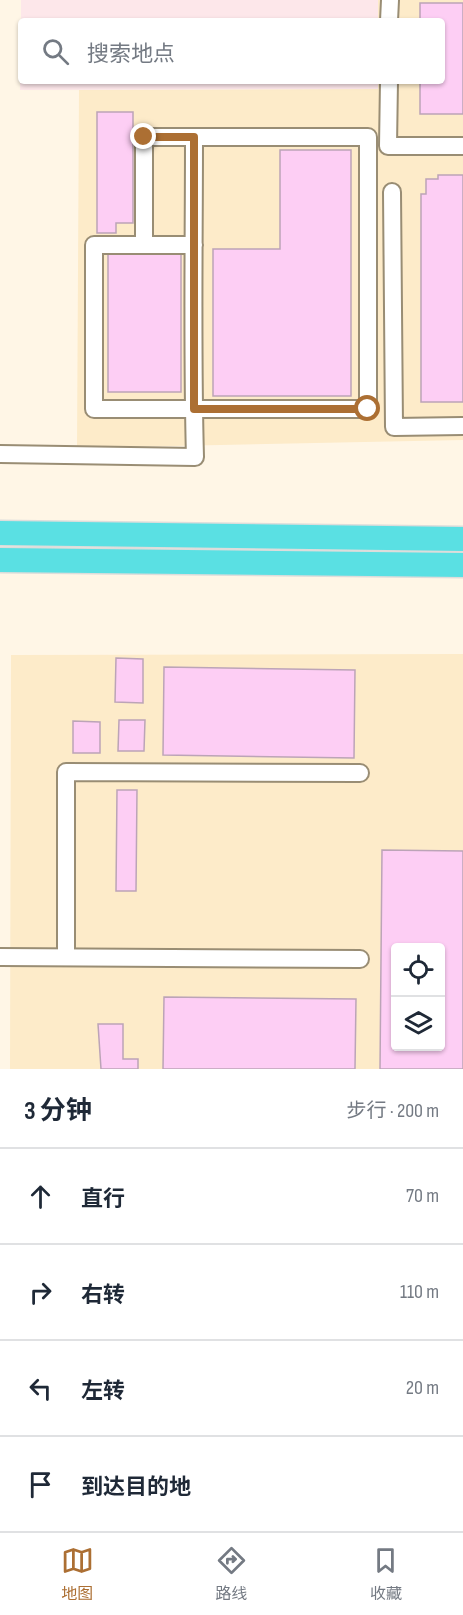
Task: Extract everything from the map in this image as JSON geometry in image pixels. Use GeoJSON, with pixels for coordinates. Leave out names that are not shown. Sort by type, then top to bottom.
{"type":"FeatureCollection","features":[{"type":"Feature","properties":{"kind":"highway"},"geometry":{"type":"LineString","coordinates":[[0,533],[463,539]]}},
{"type":"Feature","properties":{"kind":"highway"},"geometry":{"type":"LineString","coordinates":[[0,560],[463,565]]}},
{"type":"Feature","properties":{"kind":"lane"},"geometry":{"type":"LineString","coordinates":[[389,18],[390,0]]}},
{"type":"Feature","properties":{"kind":"lane"},"geometry":{"type":"LineString","coordinates":[[389,84],[388,146],[463,146]]}},
{"type":"Feature","properties":{"kind":"lane"},"geometry":{"type":"LineString","coordinates":[[144,245],[144,137],[368,137],[368,409],[94,409],[94,245],[144,245],[194,245]]}},
{"type":"Feature","properties":{"kind":"lane"},"geometry":{"type":"LineString","coordinates":[[0,454],[195,457],[194,137]]}},
{"type":"Feature","properties":{"kind":"lane"},"geometry":{"type":"LineString","coordinates":[[392,192],[393,427],[463,426]]}},
{"type":"Feature","properties":{"kind":"lane"},"geometry":{"type":"LineString","coordinates":[[66,957],[66,772],[360,773]]}},
{"type":"Feature","properties":{"kind":"lane"},"geometry":{"type":"LineString","coordinates":[[0,957],[360,959]]}},
{"type":"Feature","properties":{"kind":"shaded area"},"geometry":{"type":"Polygon","coordinates":[[[21,0],[378,0],[378,18],[21,18],[21,0]]]}},
{"type":"Feature","properties":{"kind":"shaded area"},"geometry":{"type":"Polygon","coordinates":[[[378,0],[463,0],[463,440],[77,448],[79,90],[378,89],[378,84],[445,84],[445,18],[378,18],[378,0]]]}},
{"type":"Feature","properties":{"kind":"shaded area"},"geometry":{"type":"Polygon","coordinates":[[[20,84],[378,84],[378,89],[20,90],[20,84]]]}},
{"type":"Feature","properties":{"kind":"shaded area"},"geometry":{"type":"Polygon","coordinates":[[[463,654],[463,1069],[10,1069],[11,655],[463,654]]]}},
{"type":"Feature","properties":{"kind":"building"},"geometry":{"type":"Polygon","coordinates":[[[420,3],[463,3],[463,114],[420,114],[420,84],[445,84],[445,18],[420,18],[420,3]]]}},
{"type":"Feature","properties":{"kind":"building"},"geometry":{"type":"Polygon","coordinates":[[[97,112],[133,112],[133,223],[116,223],[116,233],[97,233],[97,112]]]}},
{"type":"Feature","properties":{"kind":"building"},"geometry":{"type":"Polygon","coordinates":[[[280,150],[351,150],[351,396],[213,396],[213,249],[280,249],[280,150]]]}},
{"type":"Feature","properties":{"kind":"building"},"geometry":{"type":"Polygon","coordinates":[[[438,175],[463,175],[463,402],[421,402],[421,194],[426,194],[426,179],[438,179],[438,175]]]}},
{"type":"Feature","properties":{"kind":"building"},"geometry":{"type":"Polygon","coordinates":[[[108,250],[181,250],[181,392],[108,392],[108,250]]]}},
{"type":"Feature","properties":{"kind":"building"},"geometry":{"type":"Polygon","coordinates":[[[116,658],[143,659],[143,703],[115,702],[116,658]]]}},
{"type":"Feature","properties":{"kind":"building"},"geometry":{"type":"Polygon","coordinates":[[[164,667],[355,670],[354,758],[163,755],[164,667]]]}},
{"type":"Feature","properties":{"kind":"building"},"geometry":{"type":"Polygon","coordinates":[[[119,720],[145,720],[144,751],[118,751],[119,720]]]}},
{"type":"Feature","properties":{"kind":"building"},"geometry":{"type":"Polygon","coordinates":[[[73,721],[100,722],[100,753],[73,753],[73,721]]]}},
{"type":"Feature","properties":{"kind":"building"},"geometry":{"type":"Polygon","coordinates":[[[117,790],[137,790],[136,891],[116,891],[117,790]]]}},
{"type":"Feature","properties":{"kind":"building"},"geometry":{"type":"Polygon","coordinates":[[[382,850],[463,851],[463,1069],[380,1069],[382,850]]]}},
{"type":"Feature","properties":{"kind":"building"},"geometry":{"type":"Polygon","coordinates":[[[164,997],[356,999],[355,1069],[163,1069],[164,997]]]}},
{"type":"Feature","properties":{"kind":"building"},"geometry":{"type":"Polygon","coordinates":[[[98,1024],[123,1024],[123,1059],[138,1059],[138,1069],[101,1069],[98,1024]]]}},
{"type":"Feature","properties":{"kind":"route"},"geometry":{"type":"LineString","coordinates":[[144,137],[194,137],[194,409],[368,409]]}}]}
